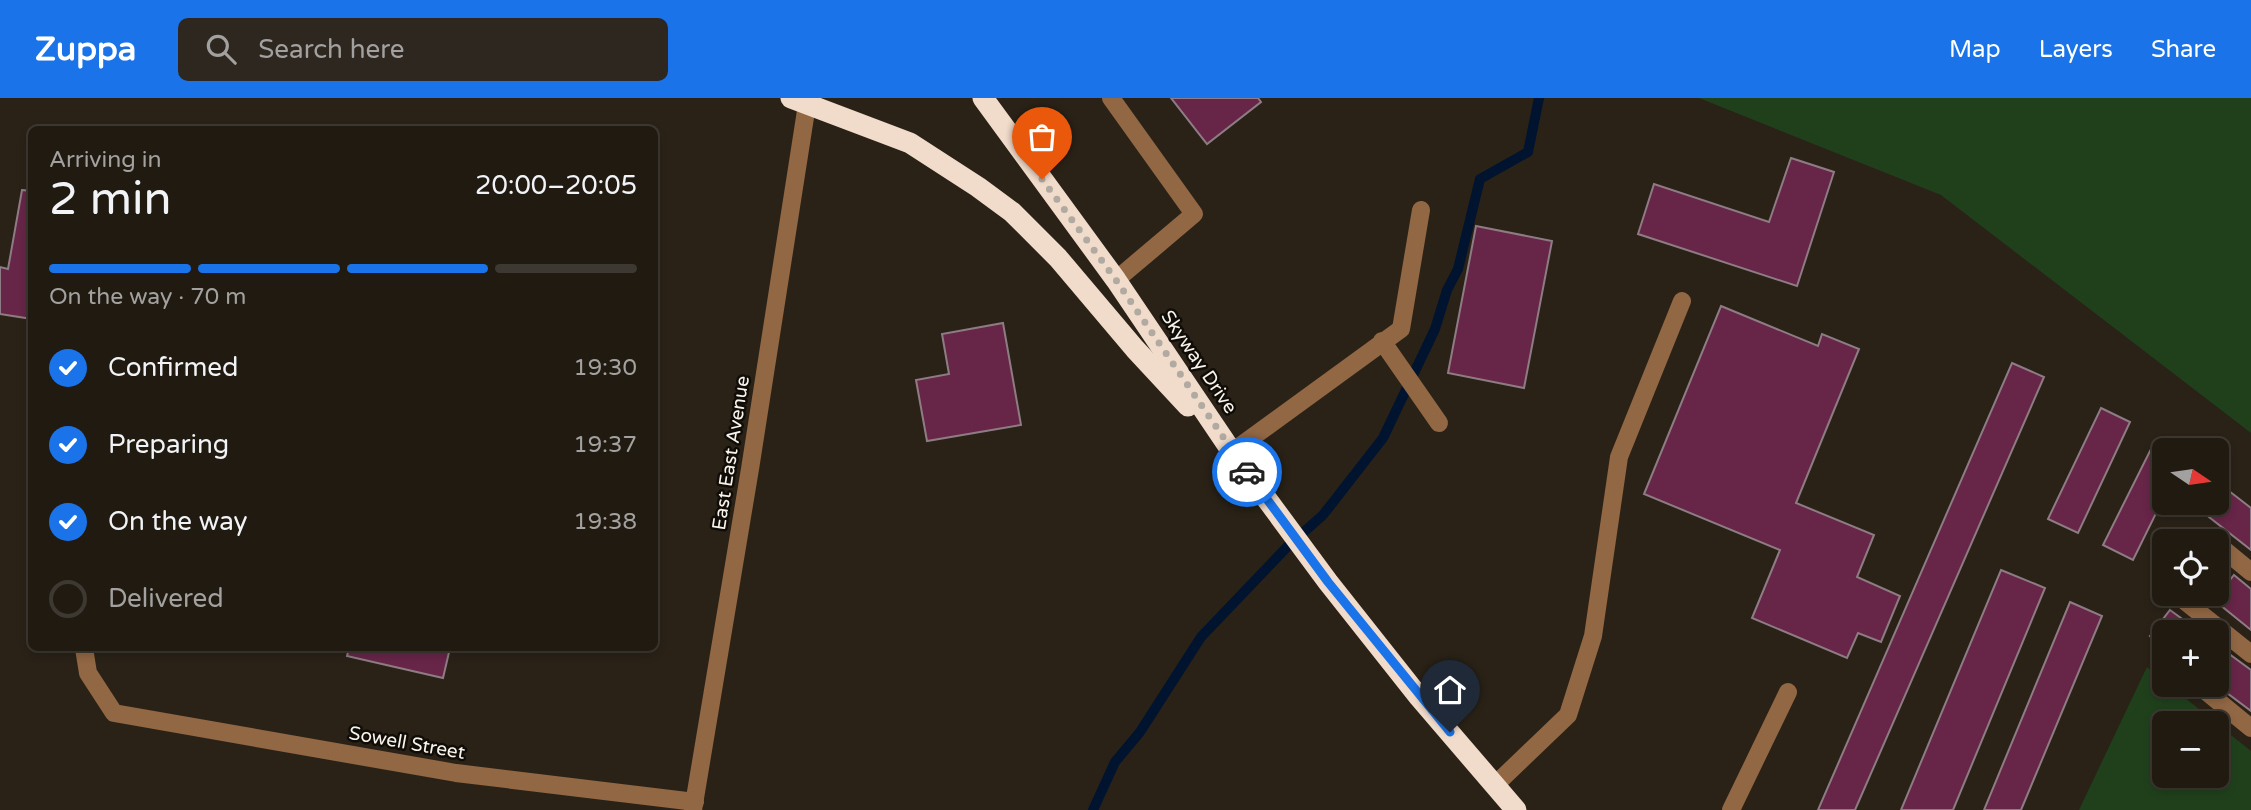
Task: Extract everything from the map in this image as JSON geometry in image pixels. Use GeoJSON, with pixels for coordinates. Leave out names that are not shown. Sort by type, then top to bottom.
{"type":"FeatureCollection","features":[{"type":"Feature","properties":{"kind":"highway","name":"Skyway Drive"},"geometry":{"type":"LineString","coordinates":[[983,98],[1116,280],[1232,452],[1345,603],[1419,697],[1516,810]]}},
{"type":"Feature","properties":{"kind":"highway"},"geometry":{"type":"LineString","coordinates":[[803,99],[910,144],[1012,212],[1058,258],[1135,349],[1232,452]]}},
{"type":"Feature","properties":{"kind":"street"},"geometry":{"type":"LineString","coordinates":[[1111,98],[1194,214],[1116,280]]}},
{"type":"Feature","properties":{"kind":"street","name":"East East Avenue"},"geometry":{"type":"LineString","coordinates":[[694,806],[748,483],[803,99]]}},
{"type":"Feature","properties":{"kind":"street"},"geometry":{"type":"LineString","coordinates":[[1232,452],[1401,328],[1422,210]]}},
{"type":"Feature","properties":{"kind":"street"},"geometry":{"type":"LineString","coordinates":[[1495,785],[1568,715],[1593,636],[1619,457],[1682,302]]}},
{"type":"Feature","properties":{"kind":"street"},"geometry":{"type":"LineString","coordinates":[[1382,341],[1439,423]]}},
{"type":"Feature","properties":{"kind":"street"},"geometry":{"type":"LineString","coordinates":[[2229,554],[2251,572]]}},
{"type":"Feature","properties":{"kind":"street"},"geometry":{"type":"LineString","coordinates":[[2191,606],[2251,654]]}},
{"type":"Feature","properties":{"kind":"street","name":"Sowell Street"},"geometry":{"type":"LineString","coordinates":[[84,651],[88,673],[114,713],[457,773],[694,806]]}},
{"type":"Feature","properties":{"kind":"street"},"geometry":{"type":"LineString","coordinates":[[1731,810],[1788,692]]}},
{"type":"Feature","properties":{"kind":"street"},"geometry":{"type":"LineString","coordinates":[[2213,697],[2251,728]]}},
{"type":"Feature","properties":{"kind":"green space"},"geometry":{"type":"Polygon","coordinates":[[[1699,98],[2251,98],[2251,433],[1941,195],[1699,98]]]}},
{"type":"Feature","properties":{"kind":"green space"},"geometry":{"type":"Polygon","coordinates":[[[2147,667],[2152,671],[2152,697],[2184,697],[2201,711],[2152,711],[2152,788],[2229,788],[2229,734],[2251,751],[2251,810],[2079,810],[2147,667]]]}},
{"type":"Feature","properties":{"kind":"building"},"geometry":{"type":"Polygon","coordinates":[[[1171,98],[1258,98],[1261,102],[1207,144],[1171,98]]]}},
{"type":"Feature","properties":{"kind":"building"},"geometry":{"type":"Polygon","coordinates":[[[1791,158],[1834,172],[1797,286],[1638,234],[1654,184],[1769,222],[1791,158]]]}},
{"type":"Feature","properties":{"kind":"building"},"geometry":{"type":"Polygon","coordinates":[[[22,190],[28,191],[28,318],[0,314],[0,267],[8,269],[22,190]]]}},
{"type":"Feature","properties":{"kind":"building"},"geometry":{"type":"Polygon","coordinates":[[[1476,226],[1552,241],[1524,388],[1448,373],[1476,226]]]}},
{"type":"Feature","properties":{"kind":"building"},"geometry":{"type":"Polygon","coordinates":[[[1721,306],[1818,346],[1822,334],[1859,349],[1796,503],[1874,535],[1857,577],[1900,596],[1881,642],[1858,633],[1847,658],[1752,618],[1780,550],[1644,494],[1721,306]]]}},
{"type":"Feature","properties":{"kind":"building"},"geometry":{"type":"Polygon","coordinates":[[[1003,323],[1021,425],[927,441],[916,380],[949,374],[942,334],[1003,323]]]}},
{"type":"Feature","properties":{"kind":"building"},"geometry":{"type":"Polygon","coordinates":[[[2012,363],[2044,377],[1855,810],[1818,810],[2012,363]]]}},
{"type":"Feature","properties":{"kind":"building"},"geometry":{"type":"Polygon","coordinates":[[[2101,408],[2130,422],[2078,533],[2048,519],[2101,408]]]}},
{"type":"Feature","properties":{"kind":"building"},"geometry":{"type":"Polygon","coordinates":[[[2152,447],[2152,515],[2155,515],[2133,560],[2103,545],[2152,447]]]}},
{"type":"Feature","properties":{"kind":"building"},"geometry":{"type":"Polygon","coordinates":[[[2230,492],[2251,508],[2251,550],[2229,533],[2229,529],[2224,529],[2209,517],[2230,514],[2230,492]]]}},
{"type":"Feature","properties":{"kind":"building"},"geometry":{"type":"Polygon","coordinates":[[[2001,570],[2045,588],[1953,810],[1901,810],[2001,570]]]}},
{"type":"Feature","properties":{"kind":"building"},"geometry":{"type":"Polygon","coordinates":[[[2234,575],[2251,589],[2251,630],[2221,606],[2229,606],[2229,581],[2234,575]]]}},
{"type":"Feature","properties":{"kind":"building"},"geometry":{"type":"Polygon","coordinates":[[[2070,602],[2102,616],[2021,810],[1984,810],[2070,602]]]}},
{"type":"Feature","properties":{"kind":"building"},"geometry":{"type":"Polygon","coordinates":[[[2170,610],[2184,620],[2162,620],[2170,610]]]}},
{"type":"Feature","properties":{"kind":"building"},"geometry":{"type":"Polygon","coordinates":[[[348,651],[449,651],[443,678],[347,656],[348,651]]]}},
{"type":"Feature","properties":{"kind":"building"},"geometry":{"type":"Polygon","coordinates":[[[2229,654],[2251,670],[2251,711],[2229,694],[2229,654]]]}},
{"type":"Feature","properties":{"kind":"waterway"},"geometry":{"type":"LineString","coordinates":[[1093,810],[1115,762],[1140,732],[1201,637],[1288,546],[1323,515],[1383,438],[1435,329],[1447,290],[1458,269],[1480,179],[1528,152],[1539,98]]}},
{"type":"Feature","properties":{"kind":"way so far"},"geometry":{"type":"LineString","coordinates":[[1042,179],[1116,280],[1247,472]]}},
{"type":"Feature","properties":{"kind":"route"},"geometry":{"type":"LineString","coordinates":[[1247,472],[1328,582],[1450,732]]}}]}
